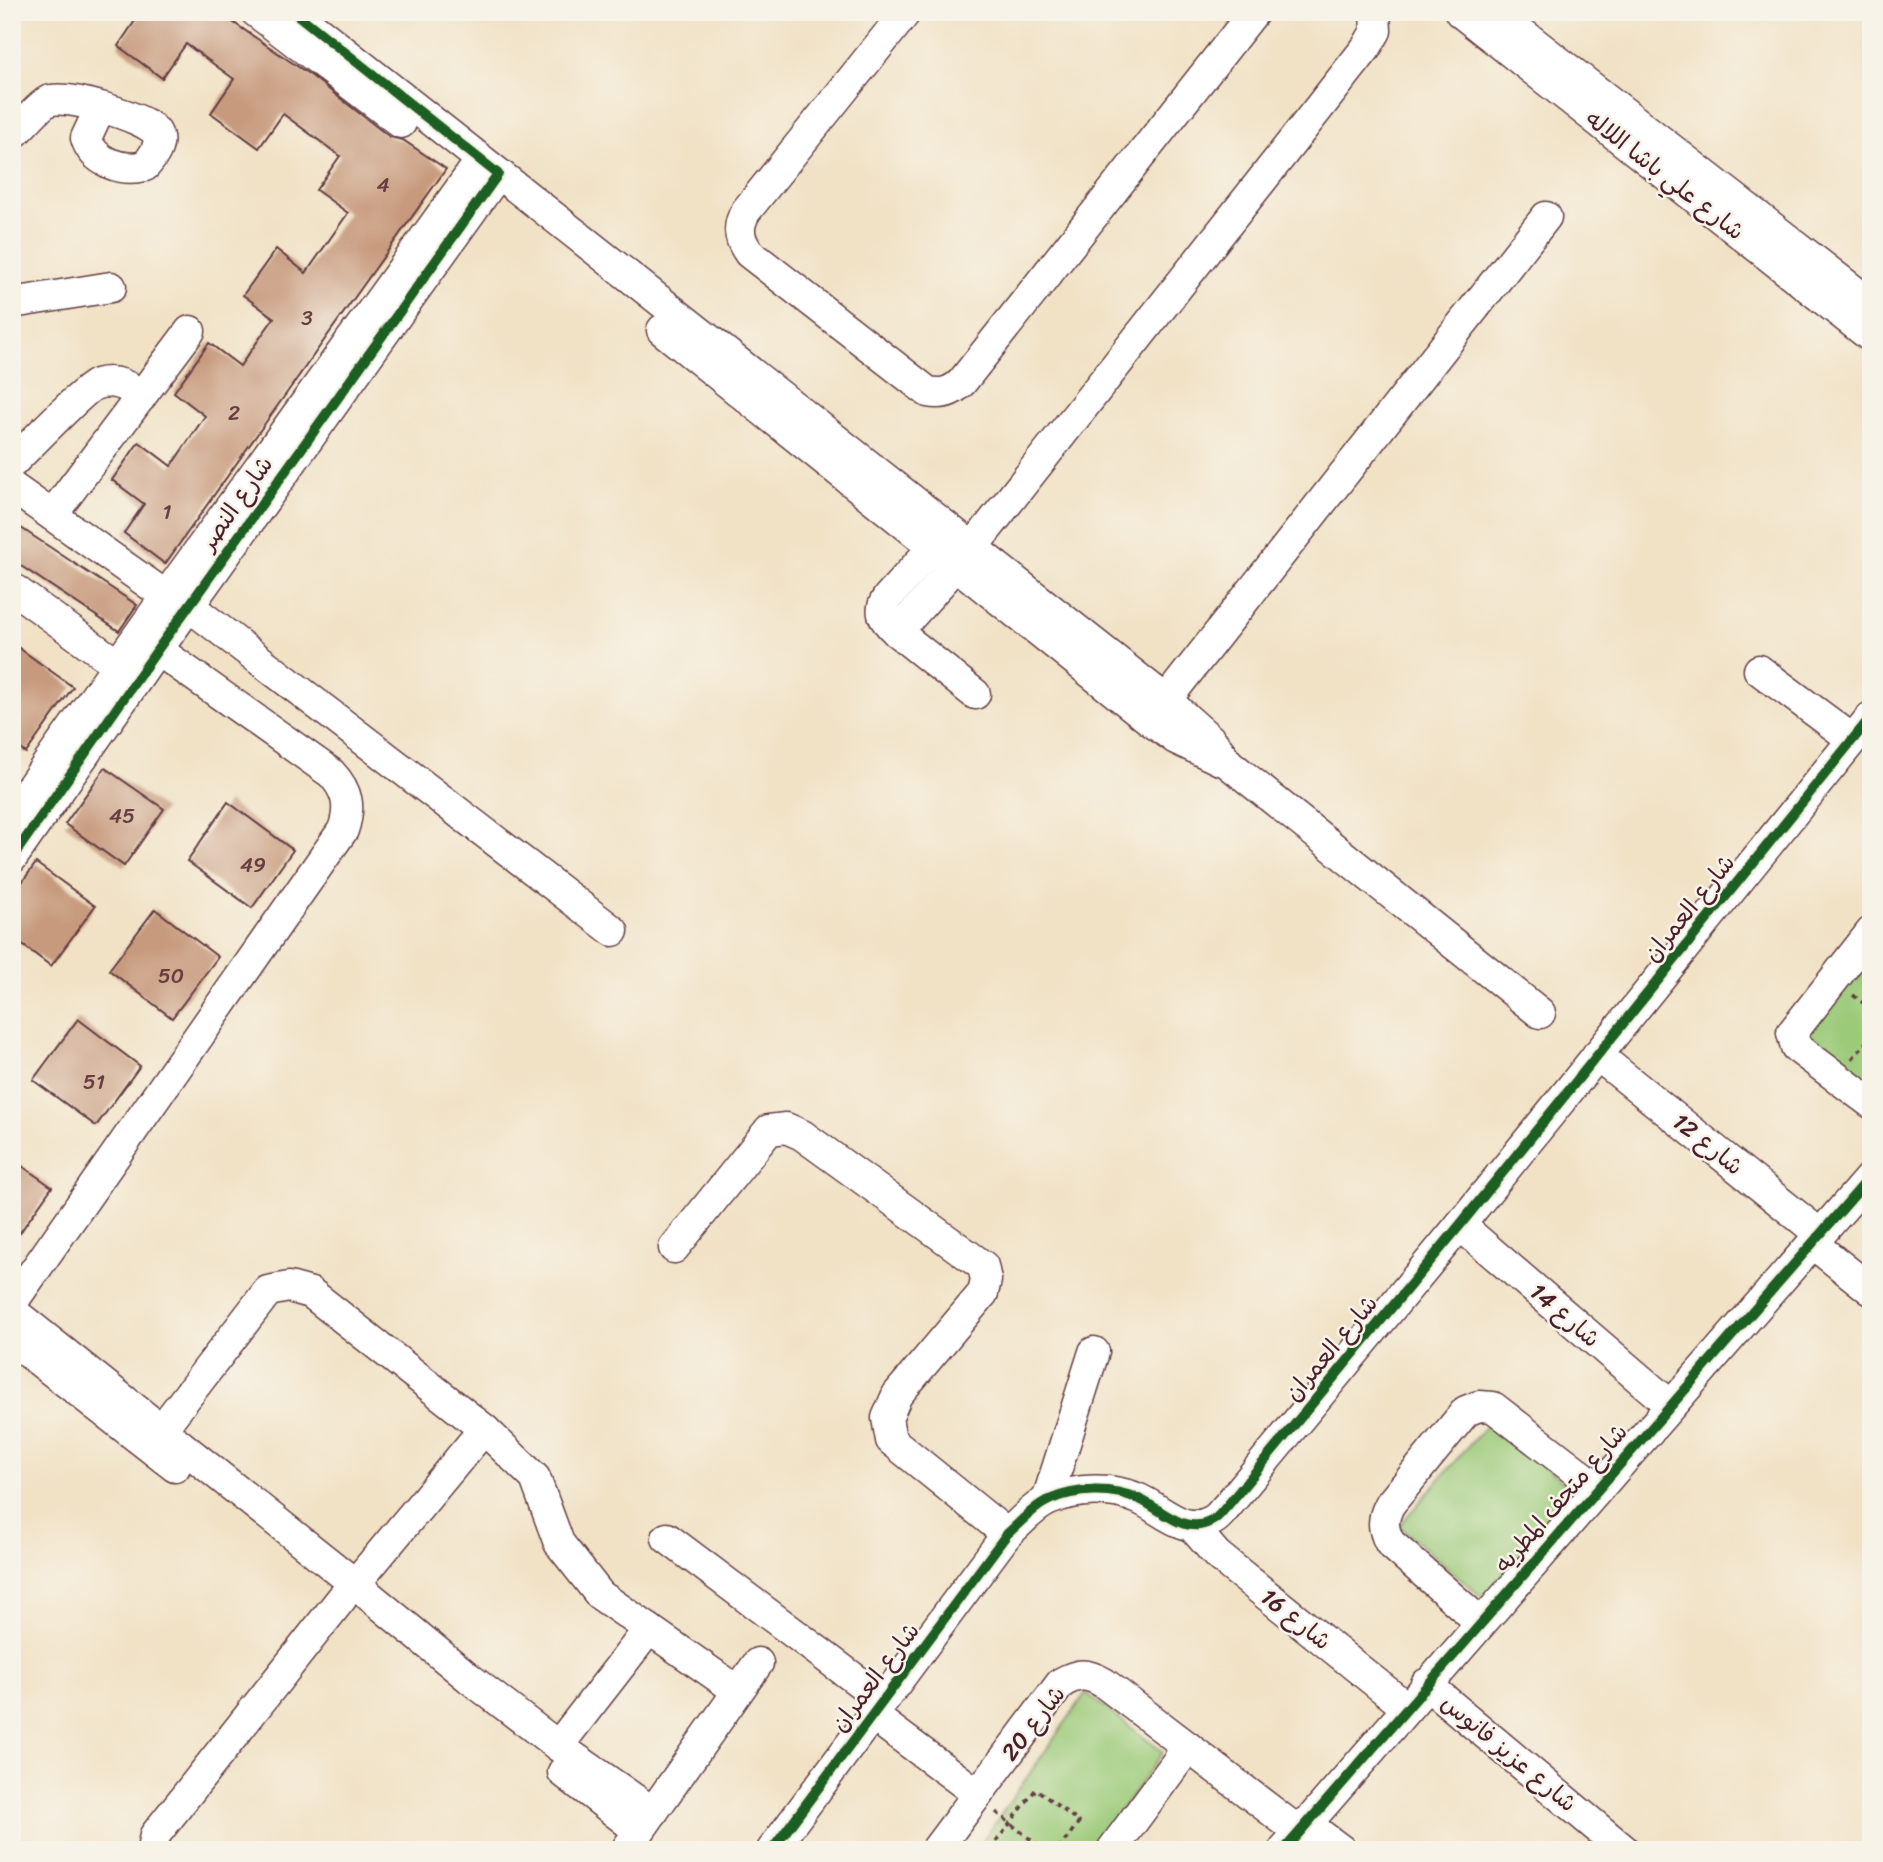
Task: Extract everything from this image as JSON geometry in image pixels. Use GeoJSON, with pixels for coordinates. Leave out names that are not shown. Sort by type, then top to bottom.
{"type":"FeatureCollection","features":[{"type":"Feature","properties":{"kind":"street"},"geometry":{"type":"LineString","coordinates":[[257,12],[484,175]]}},
{"type":"Feature","properties":{"kind":"street"},"geometry":{"type":"LineString","coordinates":[[294,12],[484,175],[941,539],[1166,700],[1211,740],[1229,764]]}},
{"type":"Feature","properties":{"kind":"street"},"geometry":{"type":"LineString","coordinates":[[906,12],[746,211],[739,228],[743,246],[749,253],[928,392],[935,394],[950,391],[962,382],[1254,12]]}},
{"type":"Feature","properties":{"kind":"street"},"geometry":{"type":"LineString","coordinates":[[897,632],[964,557],[1366,48],[1376,31],[1375,12]]}},
{"type":"Feature","properties":{"kind":"street","name":"شارع علي باشا اللاله"},"geometry":{"type":"LineString","coordinates":[[1460,12],[1871,337]]}},
{"type":"Feature","properties":{"kind":"street","name":"شارع علي باشا اللاله"},"geometry":{"type":"LineString","coordinates":[[1495,12],[1871,304]]}},
{"type":"Feature","properties":{"kind":"street"},"geometry":{"type":"LineString","coordinates":[[12,135],[47,101],[63,98],[83,101],[100,108]]}},
{"type":"Feature","properties":{"kind":"street","name":"شارع النصر"},"geometry":{"type":"LineString","coordinates":[[12,858],[148,642],[484,175]]}},
{"type":"Feature","properties":{"kind":"street"},"geometry":{"type":"LineString","coordinates":[[1166,700],[1546,217]]}},
{"type":"Feature","properties":{"kind":"street"},"geometry":{"type":"LineString","coordinates":[[12,303],[111,287]]}},
{"type":"Feature","properties":{"kind":"street"},"geometry":{"type":"LineString","coordinates":[[52,515],[190,331]]}},
{"type":"Feature","properties":{"kind":"street"},"geometry":{"type":"LineString","coordinates":[[12,463],[94,384],[113,382],[131,386],[140,398]]}},
{"type":"Feature","properties":{"kind":"street"},"geometry":{"type":"LineString","coordinates":[[12,487],[178,601],[613,931]]}},
{"type":"Feature","properties":{"kind":"street"},"geometry":{"type":"LineString","coordinates":[[941,539],[883,604],[882,614],[885,622],[975,694]]}},
{"type":"Feature","properties":{"kind":"street"},"geometry":{"type":"LineString","coordinates":[[964,557],[1151,721],[1185,744],[1229,764],[1540,1013]]}},
{"type":"Feature","properties":{"kind":"street"},"geometry":{"type":"LineString","coordinates":[[12,588],[118,665]]}},
{"type":"Feature","properties":{"kind":"street"},"geometry":{"type":"LineString","coordinates":[[12,1303],[343,830],[348,816],[348,799],[331,773],[148,642]]}},
{"type":"Feature","properties":{"kind":"street","name":"شارع النصر"},"geometry":{"type":"LineString","coordinates":[[12,814],[118,665],[148,642]]}},
{"type":"Feature","properties":{"kind":"street"},"geometry":{"type":"LineString","coordinates":[[1759,670],[1863,733]]}},
{"type":"Feature","properties":{"kind":"street","name":"شارع العمران"},"geometry":{"type":"LineString","coordinates":[[772,1850],[1007,1534],[1047,1500],[1077,1491],[1108,1491],[1139,1499],[1170,1519],[1191,1525],[1213,1520],[1460,1225],[1863,733]]}},
{"type":"Feature","properties":{"kind":"street"},"geometry":{"type":"LineString","coordinates":[[1871,932],[1792,1033],[1796,1047],[1871,1103]]}},
{"type":"Feature","properties":{"kind":"street","name":"شارع 12"},"geometry":{"type":"LineString","coordinates":[[1597,1055],[1816,1238],[1871,1290]]}},
{"type":"Feature","properties":{"kind":"street"},"geometry":{"type":"LineString","coordinates":[[674,1248],[768,1130],[786,1128],[802,1135],[983,1266],[986,1280],[983,1293],[897,1395],[887,1418],[891,1440],[1007,1534]]}},
{"type":"Feature","properties":{"kind":"street","name":"شارع متحف المطريه"},"geometry":{"type":"LineString","coordinates":[[1296,1834],[1871,1176]]}},
{"type":"Feature","properties":{"kind":"street","name":"شارع 14"},"geometry":{"type":"LineString","coordinates":[[1460,1225],[1670,1405]]}},
{"type":"Feature","properties":{"kind":"street"},"geometry":{"type":"LineString","coordinates":[[160,1430],[268,1291],[289,1287],[311,1293],[484,1429],[535,1478],[559,1543],[600,1595],[738,1692]]}},
{"type":"Feature","properties":{"kind":"street"},"geometry":{"type":"LineString","coordinates":[[12,1311],[160,1430],[348,1591],[639,1831]]}},
{"type":"Feature","properties":{"kind":"street"},"geometry":{"type":"LineString","coordinates":[[12,1340],[558,1746],[639,1831]]}},
{"type":"Feature","properties":{"kind":"street"},"geometry":{"type":"LineString","coordinates":[[1047,1500],[1094,1352]]}},
{"type":"Feature","properties":{"kind":"street"},"geometry":{"type":"LineString","coordinates":[[1480,1622],[1390,1543],[1383,1530],[1384,1516],[1390,1504],[1466,1411],[1479,1406],[1493,1407],[1598,1488]]}},
{"type":"Feature","properties":{"kind":"street"},"geometry":{"type":"LineString","coordinates":[[152,1850],[155,1835],[348,1591],[484,1429]]}},
{"type":"Feature","properties":{"kind":"street","name":"شارع 16"},"geometry":{"type":"LineString","coordinates":[[1191,1525],[1217,1555],[1406,1707]]}},
{"type":"Feature","properties":{"kind":"street"},"geometry":{"type":"LineString","coordinates":[[667,1538],[878,1707],[977,1795]]}},
{"type":"Feature","properties":{"kind":"street"},"geometry":{"type":"LineString","coordinates":[[558,1746],[649,1629]]}},
{"type":"Feature","properties":{"kind":"street"},"geometry":{"type":"LineString","coordinates":[[639,1831],[758,1663]]}},
{"type":"Feature","properties":{"kind":"street","name":"شارع 20"},"geometry":{"type":"LineString","coordinates":[[936,1850],[1061,1683],[1075,1675],[1091,1675],[1104,1683],[1296,1834],[1340,1850]]}},
{"type":"Feature","properties":{"kind":"street","name":"شارع عزيز فانوس"},"geometry":{"type":"LineString","coordinates":[[1426,1684],[1623,1850]]}},
{"type":"Feature","properties":{"kind":"street"},"geometry":{"type":"LineString","coordinates":[[1112,1850],[1188,1747]]}},
{"type":"Feature","properties":{"kind":"path"},"geometry":{"type":"LineString","coordinates":[[989,1850],[1036,1789],[1079,1822],[1058,1850]]}},
{"type":"Feature","properties":{"kind":"path"},"geometry":{"type":"LineString","coordinates":[[977,1795],[1044,1850]]}},
{"type":"Feature","properties":{"kind":"green space"},"geometry":{"type":"Polygon","coordinates":[[[1871,948],[1871,1085],[1804,1032],[1871,948]]]}},
{"type":"Feature","properties":{"kind":"green space"},"geometry":{"type":"Polygon","coordinates":[[[1491,1420],[1581,1498],[1490,1604],[1399,1526],[1491,1420]]]}},
{"type":"Feature","properties":{"kind":"green space"},"geometry":{"type":"Polygon","coordinates":[[[1086,1693],[1163,1752],[1093,1850],[976,1850],[1086,1693]]]}},
{"type":"Feature","properties":{"kind":"building"},"geometry":{"type":"Polygon","coordinates":[[[141,12],[218,12],[313,77],[390,137],[403,140],[446,169],[165,564],[124,533],[144,504],[112,480],[139,442],[171,466],[205,416],[174,392],[209,343],[240,366],[274,318],[243,295],[276,249],[306,273],[348,213],[316,190],[340,156],[283,114],[259,148],[211,113],[234,79],[186,44],[162,78],[118,46],[141,12]]]}},
{"type":"Feature","properties":{"kind":"building"},"geometry":{"type":"Polygon","coordinates":[[[12,522],[137,605],[119,631],[12,560],[12,522]]]}},
{"type":"Feature","properties":{"kind":"building"},"geometry":{"type":"Polygon","coordinates":[[[12,643],[73,687],[26,753],[12,743],[12,643]]]}},
{"type":"Feature","properties":{"kind":"building"},"geometry":{"type":"Polygon","coordinates":[[[105,768],[164,809],[124,866],[65,824],[105,768]]]}},
{"type":"Feature","properties":{"kind":"building"},"geometry":{"type":"Polygon","coordinates":[[[228,802],[293,850],[252,908],[187,861],[228,802]]]}},
{"type":"Feature","properties":{"kind":"building"},"geometry":{"type":"Polygon","coordinates":[[[36,863],[95,906],[51,966],[12,937],[12,896],[36,863]]]}},
{"type":"Feature","properties":{"kind":"building"},"geometry":{"type":"Polygon","coordinates":[[[155,909],[218,957],[172,1018],[109,970],[155,909]]]}},
{"type":"Feature","properties":{"kind":"building"},"geometry":{"type":"Polygon","coordinates":[[[78,1019],[140,1066],[96,1126],[33,1080],[78,1019]]]}},
{"type":"Feature","properties":{"kind":"building"},"geometry":{"type":"Polygon","coordinates":[[[12,1159],[52,1187],[12,1244],[12,1159]]]}},
{"type":"Feature","properties":{"kind":"cycle path"},"geometry":{"type":"LineString","coordinates":[[12,858],[498,174],[294,12]]}},
{"type":"Feature","properties":{"kind":"cycle path"},"geometry":{"type":"LineString","coordinates":[[772,1850],[1007,1534],[1038,1506],[1060,1496],[1094,1490],[1117,1492],[1139,1499],[1183,1523],[1203,1524],[1219,1515],[1460,1225],[1871,717]]}},
{"type":"Feature","properties":{"kind":"cycle path"},"geometry":{"type":"LineString","coordinates":[[1284,1850],[1871,1176]]}}]}
